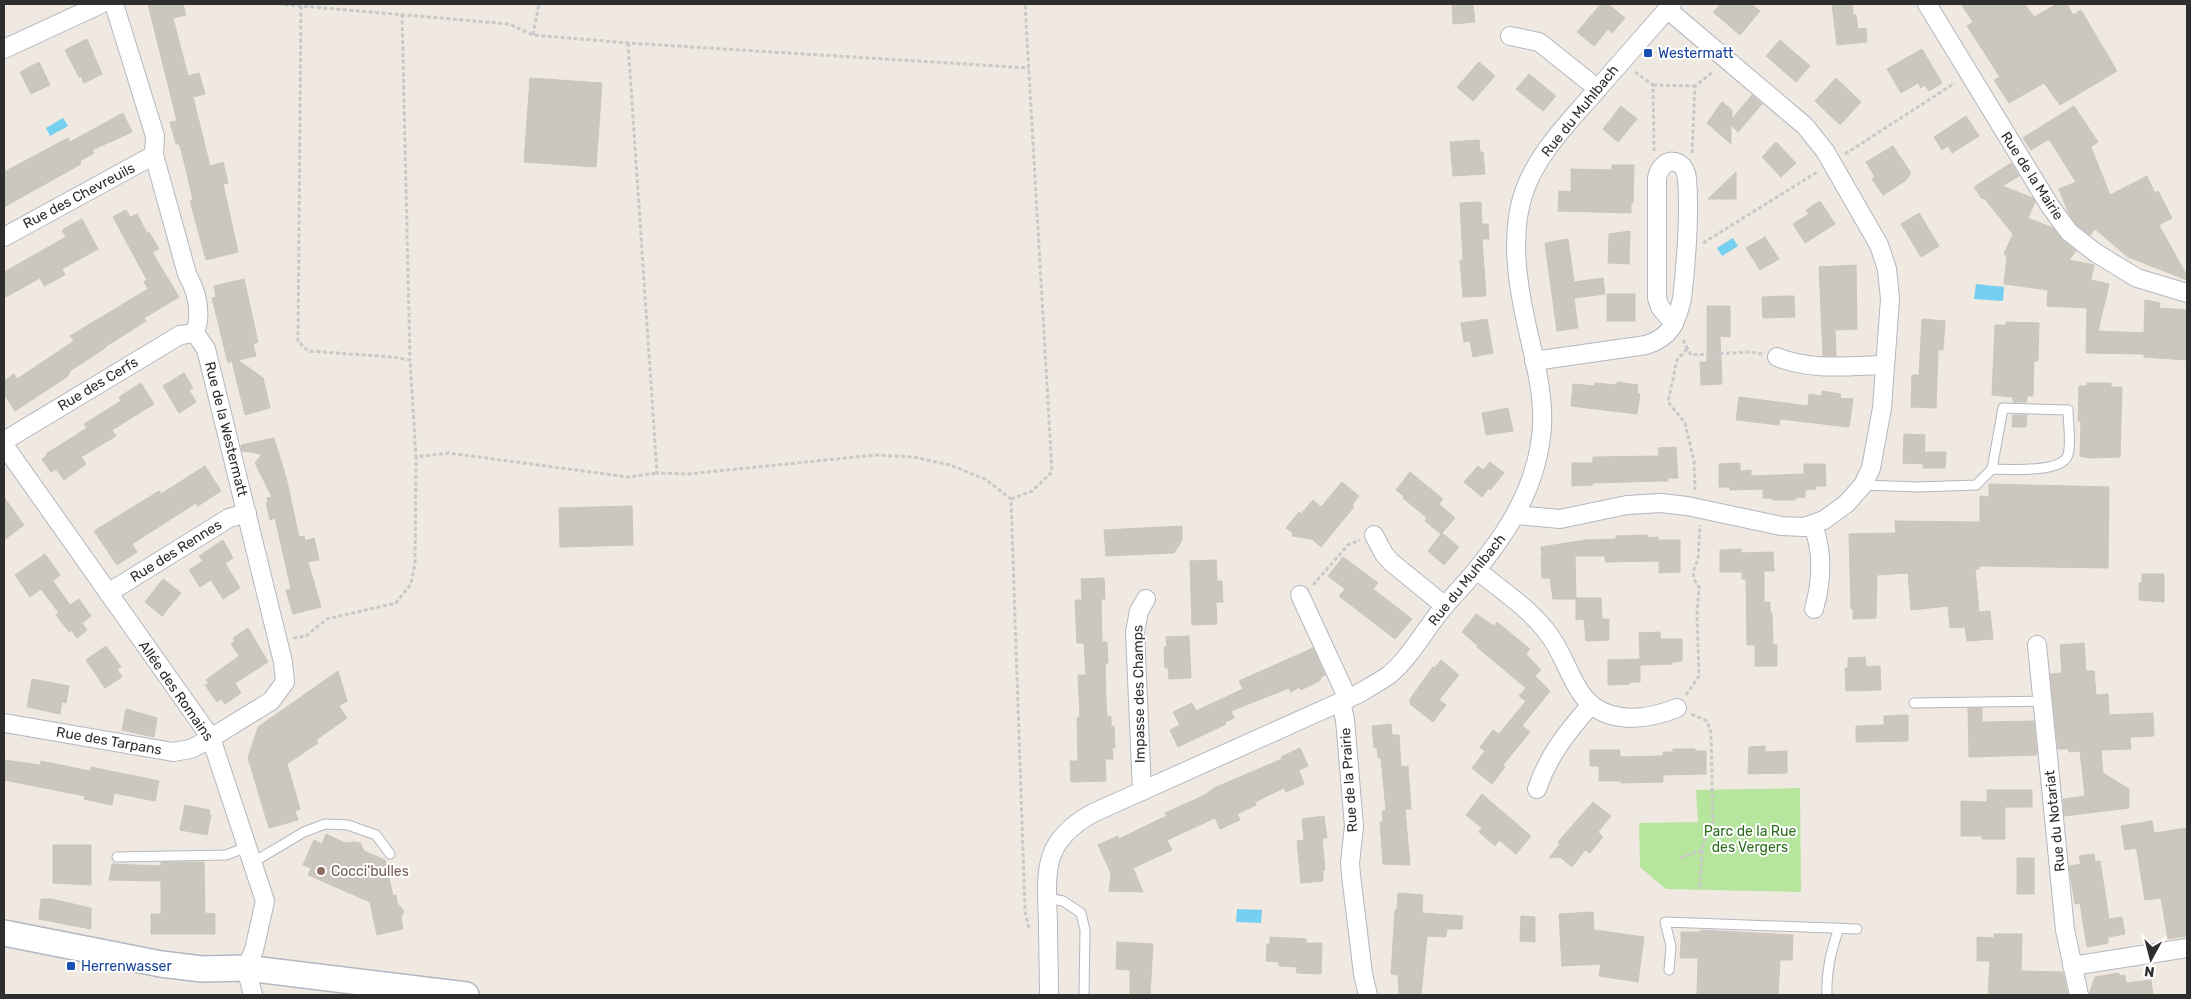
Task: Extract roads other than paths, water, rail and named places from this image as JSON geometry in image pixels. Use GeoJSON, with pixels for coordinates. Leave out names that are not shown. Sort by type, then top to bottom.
{"type":"FeatureCollection","features":[{"type":"Feature","properties":{"kind":"street"},"geometry":{"type":"LineString","coordinates":[[4,49],[101,4]]}},
{"type":"Feature","properties":{"kind":"street"},"geometry":{"type":"LineString","coordinates":[[114,4],[155,136],[154,155],[187,274],[194,287],[200,319],[195,333]]}},
{"type":"Feature","properties":{"kind":"street","name":"Rue de la Mairie"},"geometry":{"type":"LineString","coordinates":[[1927,4],[2050,206],[2069,232],[2096,254],[2137,278],[2187,293]]}},
{"type":"Feature","properties":{"kind":"street"},"geometry":{"type":"LineString","coordinates":[[1516,515],[1560,519],[1610,508],[1646,504],[1675,504],[1781,526],[1813,525],[1836,512],[1856,495],[1871,468],[1884,395],[1889,288],[1884,259],[1871,228],[1818,140],[1805,126],[1670,6]]}},
{"type":"Feature","properties":{"kind":"street","name":"Rue du Muhlbach"},"geometry":{"type":"LineString","coordinates":[[1049,995],[1046,873],[1049,860],[1064,834],[1087,817],[1344,700],[1389,674],[1408,654],[1445,606],[1478,571],[1504,535],[1516,515],[1532,476],[1540,443],[1542,415],[1534,361],[1523,309],[1518,267],[1518,232],[1521,204],[1528,182],[1543,156],[1568,123],[1670,6]]}},
{"type":"Feature","properties":{"kind":"street"},"geometry":{"type":"LineString","coordinates":[[1510,36],[1539,42],[1598,89]]}},
{"type":"Feature","properties":{"kind":"street","name":"Rue des Chevreuils"},"geometry":{"type":"LineString","coordinates":[[4,237],[154,155]]}},
{"type":"Feature","properties":{"kind":"street"},"geometry":{"type":"LineString","coordinates":[[1534,361],[1646,345],[1664,337],[1674,324],[1684,282],[1687,193],[1686,171],[1683,166],[1673,162],[1666,163],[1658,171],[1656,196],[1656,288],[1660,307],[1674,324]]}},
{"type":"Feature","properties":{"kind":"street","name":"Rue des Cerfs"},"geometry":{"type":"LineString","coordinates":[[4,441],[180,335],[195,333]]}},
{"type":"Feature","properties":{"kind":"street","name":"Rue de la Westermatt"},"geometry":{"type":"LineString","coordinates":[[195,333],[206,350],[278,640],[285,682],[271,701],[211,738]]}},
{"type":"Feature","properties":{"kind":"street"},"geometry":{"type":"LineString","coordinates":[[1777,357],[1797,364],[1815,366],[1885,365]]}},
{"type":"Feature","properties":{"kind":"street","name":"Allée des Romains"},"geometry":{"type":"LineString","coordinates":[[4,445],[211,738],[264,901],[254,950],[246,968]]}},
{"type":"Feature","properties":{"kind":"street","name":"Rue des Rennes"},"geometry":{"type":"LineString","coordinates":[[108,593],[229,518],[246,513]]}},
{"type":"Feature","properties":{"kind":"street"},"geometry":{"type":"LineString","coordinates":[[1813,525],[1817,536],[1820,565],[1819,586],[1814,609]]}},
{"type":"Feature","properties":{"kind":"street"},"geometry":{"type":"LineString","coordinates":[[1374,535],[1384,554],[1391,562],[1445,606]]}},
{"type":"Feature","properties":{"kind":"street"},"geometry":{"type":"LineString","coordinates":[[1478,571],[1546,629],[1563,657],[1575,685],[1590,706],[1600,712],[1625,718],[1657,715],[1677,708]]}},
{"type":"Feature","properties":{"kind":"street","name":"Rue de la Prairie"},"geometry":{"type":"LineString","coordinates":[[1300,595],[1344,700],[1354,813],[1354,836],[1350,863],[1363,974],[1368,995]]}},
{"type":"Feature","properties":{"kind":"street","name":"Impasse des Champs"},"geometry":{"type":"LineString","coordinates":[[1142,791],[1135,632],[1140,610],[1146,599]]}},
{"type":"Feature","properties":{"kind":"street","name":"Rue du Notariat"},"geometry":{"type":"LineString","coordinates":[[2037,645],[2066,930],[2079,995]]}},
{"type":"Feature","properties":{"kind":"street"},"geometry":{"type":"LineString","coordinates":[[1537,789],[1543,770],[1555,749],[1590,706]]}},
{"type":"Feature","properties":{"kind":"street","name":"Rue des Tarpans"},"geometry":{"type":"LineString","coordinates":[[4,723],[173,752],[191,748],[211,738]]}},
{"type":"Feature","properties":{"kind":"street"},"geometry":{"type":"LineString","coordinates":[[4,933],[161,964],[202,969],[246,968],[466,995]]}},
{"type":"Feature","properties":{"kind":"street"},"geometry":{"type":"LineString","coordinates":[[2072,966],[2187,948]]}},
{"type":"Feature","properties":{"kind":"street"},"geometry":{"type":"LineString","coordinates":[[246,968],[253,995]]}},
{"type":"Feature","properties":{"kind":"lane"},"geometry":{"type":"LineString","coordinates":[[1863,485],[1918,487],[1976,485],[1992,469],[2003,408],[2068,410],[2069,448],[2067,457],[2060,463],[2050,467],[1992,469]]}},
{"type":"Feature","properties":{"kind":"lane"},"geometry":{"type":"LineString","coordinates":[[1914,703],[2043,701]]}},
{"type":"Feature","properties":{"kind":"lane"},"geometry":{"type":"LineString","coordinates":[[117,857],[250,855],[325,824],[348,825],[376,835],[390,854]]}},
{"type":"Feature","properties":{"kind":"lane"},"geometry":{"type":"LineString","coordinates":[[1047,898],[1063,901],[1081,913],[1085,930],[1084,995]]}},
{"type":"Feature","properties":{"kind":"lane"},"geometry":{"type":"LineString","coordinates":[[1669,970],[1671,946],[1665,922],[1857,929]]}},
{"type":"Feature","properties":{"kind":"lane"},"geometry":{"type":"LineString","coordinates":[[1827,995],[1826,974],[1830,952],[1839,928]]}},
{"type":"Feature","properties":{"kind":"water"},"geometry":{"type":"Polygon","coordinates":[[[63,118],[68,126],[50,136],[46,128],[63,118]]]}},
{"type":"Feature","properties":{"kind":"water"},"geometry":{"type":"Polygon","coordinates":[[[1733,238],[1738,246],[1722,256],[1717,248],[1733,238]]]}},
{"type":"Feature","properties":{"kind":"water"},"geometry":{"type":"Polygon","coordinates":[[[1976,284],[2004,287],[2003,301],[1974,299],[1976,284]]]}},
{"type":"Feature","properties":{"kind":"water"},"geometry":{"type":"Polygon","coordinates":[[[1237,909],[1262,910],[1261,923],[1236,922],[1237,909]]]}},
{"type":"Feature","properties":{"kind":"place","name":"Westermatt"},"geometry":{"type":"Point","coordinates":[1648,53]}},
{"type":"Feature","properties":{"kind":"place","name":"Cocci'bulles"},"geometry":{"type":"Point","coordinates":[321,871]}},
{"type":"Feature","properties":{"kind":"place","name":"Herrenwasser"},"geometry":{"type":"Point","coordinates":[71,966]}},
{"type":"Feature","properties":{"kind":"park label","name":"Parc de la Rue des Vergers"},"geometry":{"type":"Point","coordinates":[1750,840]}}]}
